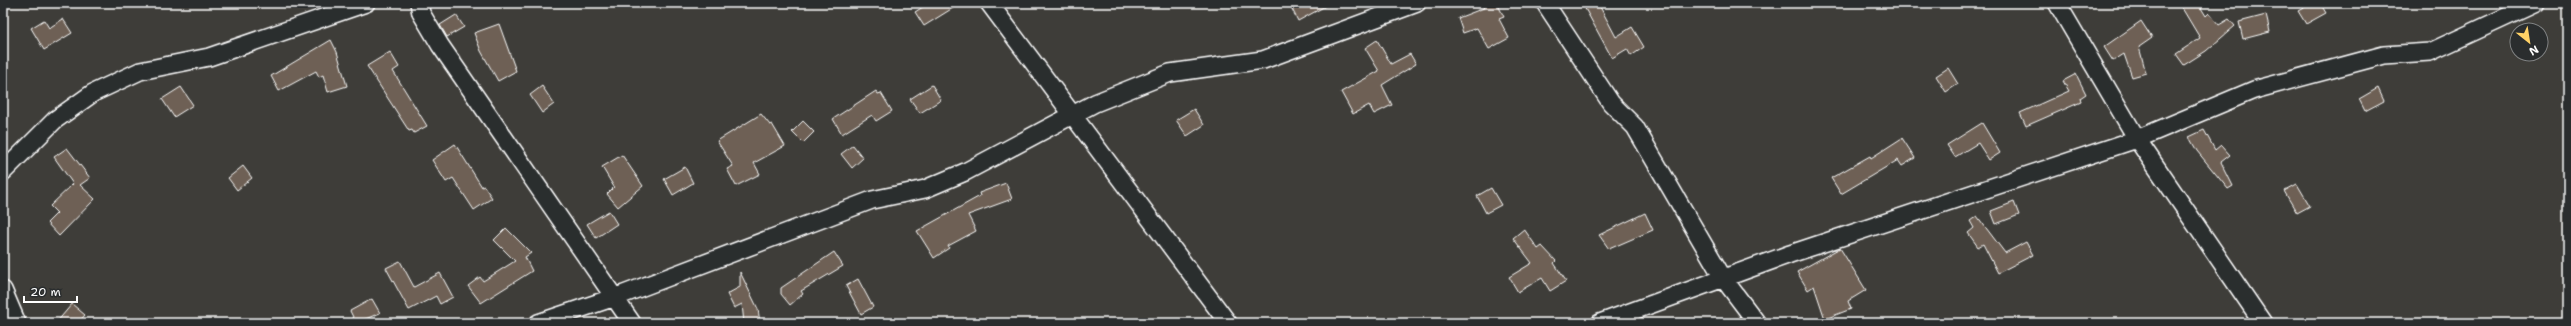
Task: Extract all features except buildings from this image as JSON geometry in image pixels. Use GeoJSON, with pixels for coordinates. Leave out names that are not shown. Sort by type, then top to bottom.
{"type":"FeatureCollection","features":[{"type":"Feature","properties":{"kind":"street"},"geometry":{"type":"LineString","coordinates":[[3,172],[55,120],[93,93],[133,74],[209,57],[366,3]]}},
{"type":"Feature","properties":{"kind":"street"},"geometry":{"type":"LineString","coordinates":[[419,3],[421,13],[440,45],[632,323]]}},
{"type":"Feature","properties":{"kind":"street"},"geometry":{"type":"LineString","coordinates":[[990,3],[1228,323]]}},
{"type":"Feature","properties":{"kind":"street"},"geometry":{"type":"LineString","coordinates":[[538,323],[615,297],[872,200],[925,189],[965,172],[1095,103],[1170,73],[1263,60],[1417,3]]}},
{"type":"Feature","properties":{"kind":"street"},"geometry":{"type":"LineString","coordinates":[[1545,3],[1611,103],[1635,127],[1723,278],[1757,323]]}},
{"type":"Feature","properties":{"kind":"street"},"geometry":{"type":"LineString","coordinates":[[2057,3],[2137,139],[2263,323]]}},
{"type":"Feature","properties":{"kind":"street"},"geometry":{"type":"LineString","coordinates":[[1600,323],[1723,278],[2137,139],[2254,90],[2384,55],[2430,52],[2536,3]]}},
{"type":"Feature","properties":{"kind":"street"},"geometry":{"type":"LineString","coordinates":[[3,290],[17,323]]}}]}
